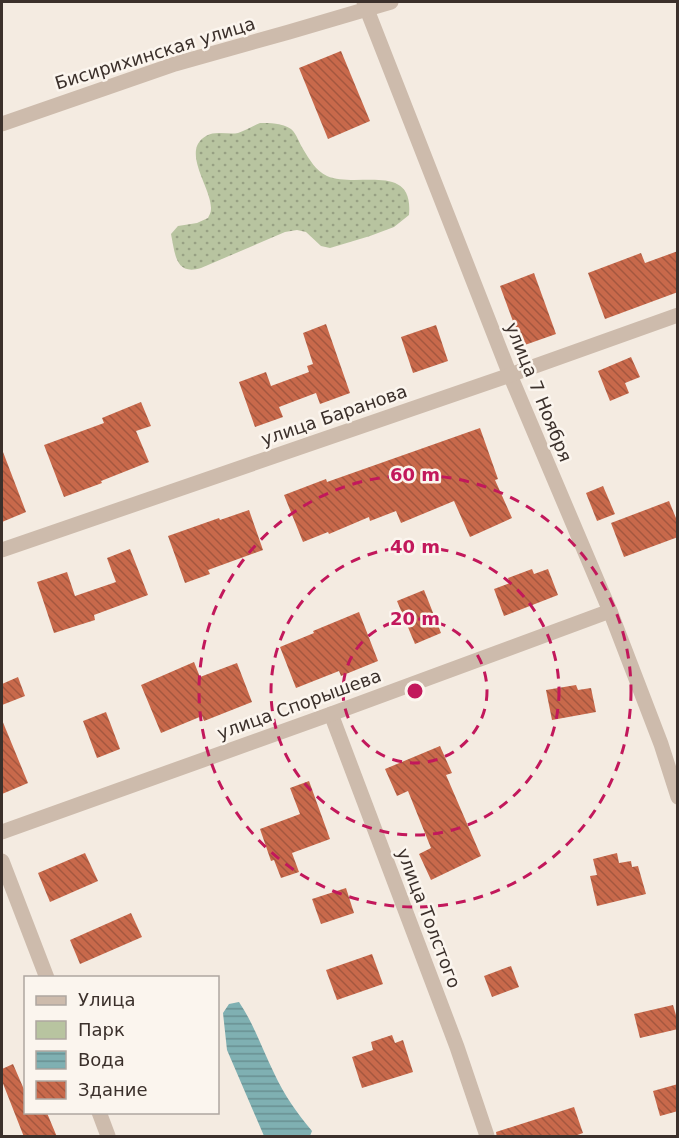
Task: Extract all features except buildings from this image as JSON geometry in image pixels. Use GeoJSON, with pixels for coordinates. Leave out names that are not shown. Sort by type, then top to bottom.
{"type":"FeatureCollection","features":[{"type":"Feature","properties":{"kind":"street","name":"Бисирихинская улица"},"geometry":{"type":"LineString","coordinates":[[2,124],[175,64],[290,32],[366,5],[391,2]]}},
{"type":"Feature","properties":{"kind":"street","name":"улица 7 Ноября"},"geometry":{"type":"LineString","coordinates":[[366,5],[510,375],[610,611],[661,744],[678,796]]}},
{"type":"Feature","properties":{"kind":"street","name":"улица Баранова"},"geometry":{"type":"LineString","coordinates":[[2,550],[678,315]]}},
{"type":"Feature","properties":{"kind":"street","name":"улица Спорышева"},"geometry":{"type":"LineString","coordinates":[[2,832],[610,611]]}},
{"type":"Feature","properties":{"kind":"street","name":"улица Толстого"},"geometry":{"type":"LineString","coordinates":[[331,714],[457,1047],[487,1137]]}},
{"type":"Feature","properties":{"kind":"street"},"geometry":{"type":"LineString","coordinates":[[2,861],[45,976]]}},
{"type":"Feature","properties":{"kind":"street"},"geometry":{"type":"LineString","coordinates":[[99,1114],[108,1137]]}},
{"type":"Feature","properties":{"kind":"green space"},"geometry":{"type":"Polygon","coordinates":[[[260,123],[280,124],[291,129],[313,164],[327,176],[339,179],[381,180],[393,182],[403,188],[408,198],[409,215],[394,227],[330,248],[321,246],[306,232],[297,230],[285,232],[201,268],[192,270],[181,266],[175,255],[171,234],[178,226],[197,223],[208,218],[211,210],[210,200],[196,160],[199,143],[210,134],[238,133],[260,123]]]}},
{"type":"Feature","properties":{"kind":"water"},"geometry":{"type":"Polygon","coordinates":[[[239,1002],[254,1028],[282,1089],[312,1131],[310,1136],[264,1136],[227,1050],[223,1013],[229,1004],[239,1002]]]}}]}
